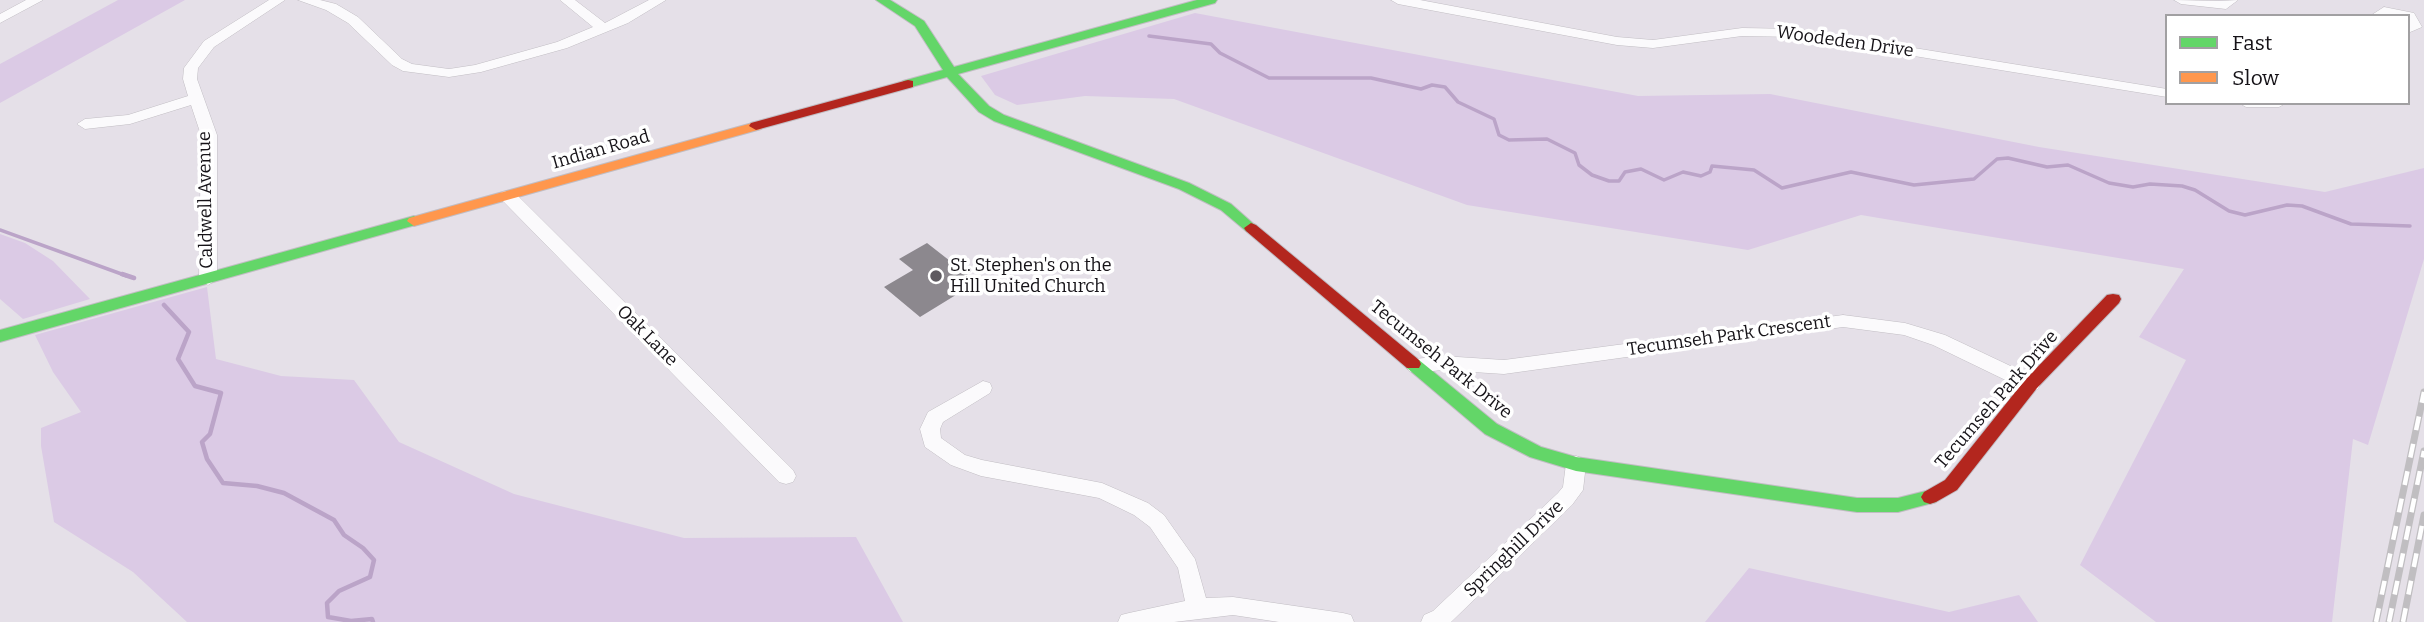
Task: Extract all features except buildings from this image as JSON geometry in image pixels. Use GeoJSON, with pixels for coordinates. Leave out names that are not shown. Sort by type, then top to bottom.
{"type":"FeatureCollection","features":[{"type":"Feature","properties":{"kind":"street"},"geometry":{"type":"LineString","coordinates":[[0,19],[36,0]]}},
{"type":"Feature","properties":{"kind":"street","name":"Caldwell Avenue"},"geometry":{"type":"LineString","coordinates":[[208,279],[209,135],[190,79],[197,56],[222,34],[278,0]]}},
{"type":"Feature","properties":{"kind":"street"},"geometry":{"type":"LineString","coordinates":[[304,0],[341,13],[376,39],[397,62],[408,68],[449,73],[476,69],[562,45],[659,0]]}},
{"type":"Feature","properties":{"kind":"street"},"geometry":{"type":"LineString","coordinates":[[567,0],[603,28]]}},
{"type":"Feature","properties":{"kind":"street","name":"Tecumseh Park Drive"},"geometry":{"type":"LineString","coordinates":[[882,0],[920,24],[950,73],[976,103],[999,118],[1184,186],[1226,207],[1491,429],[1536,452],[1576,464],[1857,505],[1898,505],[1933,496],[1951,485],[2031,384],[2113,299]]}},
{"type":"Feature","properties":{"kind":"street","name":"Indian Road"},"geometry":{"type":"LineString","coordinates":[[0,336],[1211,0]]}},
{"type":"Feature","properties":{"kind":"street","name":"Woodeden Drive"},"geometry":{"type":"LineString","coordinates":[[1398,0],[1617,41],[1653,44],[1742,32],[1797,33],[2165,93]]}},
{"type":"Feature","properties":{"kind":"street"},"geometry":{"type":"LineString","coordinates":[[2181,0],[2219,5],[2226,5],[2231,0]]}},
{"type":"Feature","properties":{"kind":"street"},"geometry":{"type":"LineString","coordinates":[[2410,18],[2415,0]]}},
{"type":"Feature","properties":{"kind":"street"},"geometry":{"type":"LineString","coordinates":[[85,124],[130,119],[197,98]]}},
{"type":"Feature","properties":{"kind":"street","name":"Oak Lane"},"geometry":{"type":"LineString","coordinates":[[508,196],[786,476]]}},
{"type":"Feature","properties":{"kind":"street","name":"Tecumseh Park Crescent"},"geometry":{"type":"LineString","coordinates":[[1415,366],[1442,363],[1504,367],[1843,321],[1905,329],[2031,384]]}},
{"type":"Feature","properties":{"kind":"street"},"geometry":{"type":"LineString","coordinates":[[983,388],[935,417],[930,429],[932,442],[958,460],[981,468],[1102,491],[1141,509],[1157,521],[1188,565],[1197,608]]}},
{"type":"Feature","properties":{"kind":"street","name":"Springhill Drive"},"geometry":{"type":"LineString","coordinates":[[1432,622],[1441,618],[1565,499],[1573,490],[1576,464]]}},
{"type":"Feature","properties":{"kind":"street"},"geometry":{"type":"LineString","coordinates":[[1129,622],[1197,608],[1233,606],[1343,622]]}},
{"type":"Feature","properties":{"kind":"shaded area"},"geometry":{"type":"Polygon","coordinates":[[[118,0],[185,0],[0,103],[0,64],[118,0]]]}},
{"type":"Feature","properties":{"kind":"shaded area"},"geometry":{"type":"Polygon","coordinates":[[[1195,13],[1638,96],[1770,94],[2039,147],[2325,192],[2424,168],[2424,259],[2368,445],[2353,439],[2332,622],[2156,622],[2080,565],[2186,360],[2139,337],[2184,269],[1861,215],[1748,250],[1467,205],[1174,99],[1085,96],[1017,105],[995,95],[981,76],[1195,13]]]}},
{"type":"Feature","properties":{"kind":"shaded area"},"geometry":{"type":"Polygon","coordinates":[[[0,234],[25,243],[53,261],[90,299],[23,319],[0,299],[0,234]]]}},
{"type":"Feature","properties":{"kind":"shaded area"},"geometry":{"type":"Polygon","coordinates":[[[207,287],[216,359],[281,376],[354,380],[399,442],[514,494],[684,538],[856,537],[903,622],[187,622],[133,572],[54,522],[41,446],[41,428],[81,412],[53,372],[35,335],[207,287]]]}},
{"type":"Feature","properties":{"kind":"shaded area"},"geometry":{"type":"Polygon","coordinates":[[[1749,568],[1949,612],[2019,595],[2038,622],[1705,622],[1749,568]]]}},
{"type":"Feature","properties":{"kind":"waterway"},"geometry":{"type":"LineString","coordinates":[[1149,36],[1211,44],[1220,53],[1269,78],[1371,78],[1421,89],[1432,85],[1445,87],[1458,102],[1494,119],[1499,135],[1509,140],[1547,139],[1575,153],[1579,165],[1592,175],[1609,181],[1619,181],[1625,172],[1641,169],[1664,180],[1683,172],[1701,176],[1710,172],[1712,166],[1754,170],[1782,188],[1851,172],[1914,185],[1974,179],[1997,159],[2008,158],[2047,167],[2068,165],[2109,183],[2133,187],[2150,184],[2182,186],[2195,190],[2229,211],[2245,215],[2287,205],[2302,206],[2351,224],[2410,226]]}},
{"type":"Feature","properties":{"kind":"waterway"},"geometry":{"type":"LineString","coordinates":[[0,230],[127,276]]}},
{"type":"Feature","properties":{"kind":"waterway"},"geometry":{"type":"LineString","coordinates":[[122,274],[134,278]]}},
{"type":"Feature","properties":{"kind":"waterway"},"geometry":{"type":"LineString","coordinates":[[164,305],[189,332],[178,359],[195,386],[221,393],[210,434],[202,442],[207,459],[223,483],[257,486],[284,493],[334,520],[344,535],[363,548],[374,560],[370,577],[339,591],[327,603],[328,617],[351,621],[372,619],[373,622]]}},
{"type":"Feature","properties":{"kind":"railway"},"geometry":{"type":"LineString","coordinates":[[2376,622],[2424,392]]}},
{"type":"Feature","properties":{"kind":"railway"},"geometry":{"type":"LineString","coordinates":[[2389,622],[2424,451]]}},
{"type":"Feature","properties":{"kind":"railway"},"geometry":{"type":"LineString","coordinates":[[2403,622],[2424,515]]}},
{"type":"Feature","properties":{"kind":"traffic: fast"},"geometry":{"type":"LineString","coordinates":[[882,0],[920,24],[955,80],[984,109],[999,118],[1184,186],[1226,207],[1251,228]]}},
{"type":"Feature","properties":{"kind":"traffic: fast"},"geometry":{"type":"LineString","coordinates":[[908,84],[1211,0]]}},
{"type":"Feature","properties":{"kind":"traffic: fast"},"geometry":{"type":"LineString","coordinates":[[0,336],[414,221]]}},
{"type":"Feature","properties":{"kind":"traffic: fast"},"geometry":{"type":"LineString","coordinates":[[1413,364],[1491,429],[1536,452],[1576,464],[1857,505],[1898,505],[1930,497]]}},
{"type":"Feature","properties":{"kind":"traffic: slow"},"geometry":{"type":"LineString","coordinates":[[414,221],[756,126]]}},
{"type":"Feature","properties":{"kind":"traffic: jam"},"geometry":{"type":"LineString","coordinates":[[756,126],[908,84]]}},
{"type":"Feature","properties":{"kind":"traffic: jam"},"geometry":{"type":"LineString","coordinates":[[1251,228],[1413,364]]}},
{"type":"Feature","properties":{"kind":"traffic: jam"},"geometry":{"type":"LineString","coordinates":[[1930,497],[1951,485],[2031,384],[2113,299]]}},
{"type":"Feature","properties":{"kind":"place","name":"St. Stephen's on the Hill United Church"},"geometry":{"type":"Point","coordinates":[936,276]}}]}
